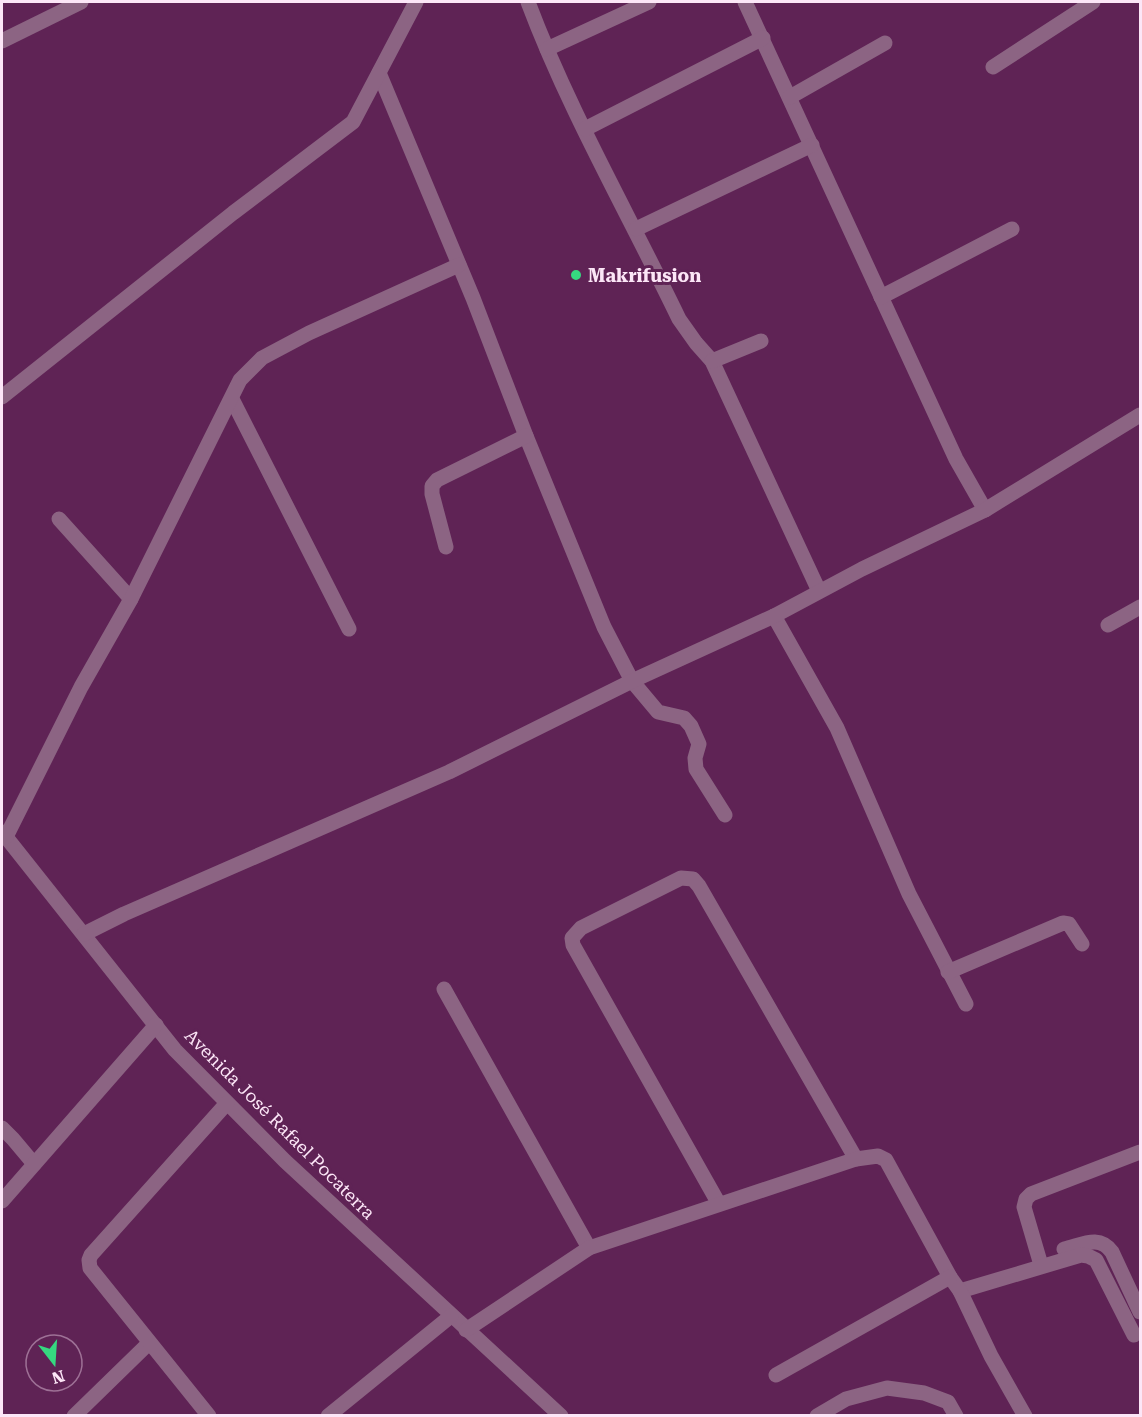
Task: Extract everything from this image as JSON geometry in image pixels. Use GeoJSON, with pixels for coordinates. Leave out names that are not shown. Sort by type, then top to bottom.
{"type":"FeatureCollection","features":[{"type":"Feature","properties":{"kind":"street"},"geometry":{"type":"LineString","coordinates":[[2,41],[81,2]]}},
{"type":"Feature","properties":{"kind":"street"},"geometry":{"type":"LineString","coordinates":[[2,397],[233,213],[353,122],[416,2]]}},
{"type":"Feature","properties":{"kind":"street"},"geometry":{"type":"LineString","coordinates":[[528,2],[547,50],[679,319],[712,361],[819,591]]}},
{"type":"Feature","properties":{"kind":"street"},"geometry":{"type":"LineString","coordinates":[[547,50],[649,2]]}},
{"type":"Feature","properties":{"kind":"street"},"geometry":{"type":"LineString","coordinates":[[745,2],[957,459],[985,510]]}},
{"type":"Feature","properties":{"kind":"street"},"geometry":{"type":"LineString","coordinates":[[993,67],[1094,2]]}},
{"type":"Feature","properties":{"kind":"street"},"geometry":{"type":"LineString","coordinates":[[585,129],[763,38]]}},
{"type":"Feature","properties":{"kind":"street"},"geometry":{"type":"LineString","coordinates":[[790,97],[885,43]]}},
{"type":"Feature","properties":{"kind":"street"},"geometry":{"type":"LineString","coordinates":[[379,73],[459,265],[604,627],[633,681],[658,712],[684,718],[691,726],[699,744],[695,758],[696,769],[725,815]]}},
{"type":"Feature","properties":{"kind":"street"},"geometry":{"type":"LineString","coordinates":[[636,229],[812,145]]}},
{"type":"Feature","properties":{"kind":"street"},"geometry":{"type":"LineString","coordinates":[[881,297],[1012,229]]}},
{"type":"Feature","properties":{"kind":"street"},"geometry":{"type":"LineString","coordinates":[[4,835],[81,687],[131,599],[240,380],[262,358],[309,333],[459,265]]}},
{"type":"Feature","properties":{"kind":"street"},"geometry":{"type":"LineString","coordinates":[[712,361],[761,340]]}},
{"type":"Feature","properties":{"kind":"street"},"geometry":{"type":"LineString","coordinates":[[231,399],[349,629]]}},
{"type":"Feature","properties":{"kind":"street"},"geometry":{"type":"LineString","coordinates":[[84,934],[124,914],[449,772],[633,681],[774,616],[819,591],[985,510],[1140,418]]}},
{"type":"Feature","properties":{"kind":"street"},"geometry":{"type":"LineString","coordinates":[[446,547],[432,486],[437,480],[526,436]]}},
{"type":"Feature","properties":{"kind":"street"},"geometry":{"type":"LineString","coordinates":[[59,519],[131,599]]}},
{"type":"Feature","properties":{"kind":"street"},"geometry":{"type":"LineString","coordinates":[[1108,625],[1140,607]]}},
{"type":"Feature","properties":{"kind":"street"},"geometry":{"type":"LineString","coordinates":[[774,616],[837,728],[909,894],[966,1004]]}},
{"type":"Feature","properties":{"kind":"street","name":"Avenida José Rafael Pocaterra"},"geometry":{"type":"LineString","coordinates":[[4,835],[175,1050],[285,1161],[555,1414]]}},
{"type":"Feature","properties":{"kind":"street"},"geometry":{"type":"LineString","coordinates":[[719,1204],[573,945],[572,938],[581,928],[681,878],[693,879],[699,886],[856,1159]]}},
{"type":"Feature","properties":{"kind":"street"},"geometry":{"type":"LineString","coordinates":[[948,972],[1063,923],[1069,924],[1082,944]]}},
{"type":"Feature","properties":{"kind":"street"},"geometry":{"type":"LineString","coordinates":[[444,989],[589,1248]]}},
{"type":"Feature","properties":{"kind":"street"},"geometry":{"type":"LineString","coordinates":[[2,1201],[156,1025]]}},
{"type":"Feature","properties":{"kind":"street"},"geometry":{"type":"LineString","coordinates":[[209,1416],[90,1268],[88,1260],[227,1103]]}},
{"type":"Feature","properties":{"kind":"street"},"geometry":{"type":"LineString","coordinates":[[2,1128],[33,1164]]}},
{"type":"Feature","properties":{"kind":"street"},"geometry":{"type":"LineString","coordinates":[[1040,1261],[1024,1207],[1026,1199],[1031,1194],[1140,1152]]}},
{"type":"Feature","properties":{"kind":"street"},"geometry":{"type":"LineString","coordinates":[[466,1330],[589,1248],[856,1159],[878,1156],[886,1160],[950,1277],[960,1291],[1025,1416]]}},
{"type":"Feature","properties":{"kind":"street"},"geometry":{"type":"LineString","coordinates":[[960,1291],[1097,1241],[1107,1245],[1112,1252],[1140,1312]]}},
{"type":"Feature","properties":{"kind":"street"},"geometry":{"type":"LineString","coordinates":[[1040,1261],[1081,1255],[1096,1260],[1134,1335]]}},
{"type":"Feature","properties":{"kind":"street"},"geometry":{"type":"LineString","coordinates":[[776,1375],[950,1277]]}},
{"type":"Feature","properties":{"kind":"street"},"geometry":{"type":"LineString","coordinates":[[328,1416],[450,1316]]}},
{"type":"Feature","properties":{"kind":"street"},"geometry":{"type":"LineString","coordinates":[[74,1416],[149,1343]]}},
{"type":"Feature","properties":{"kind":"street"},"geometry":{"type":"LineString","coordinates":[[818,1416],[846,1399],[887,1388],[924,1393],[948,1402],[956,1416]]}},
{"type":"Feature","properties":{"kind":"place","name":"Makrifusion"},"geometry":{"type":"Point","coordinates":[576,275]}}]}
